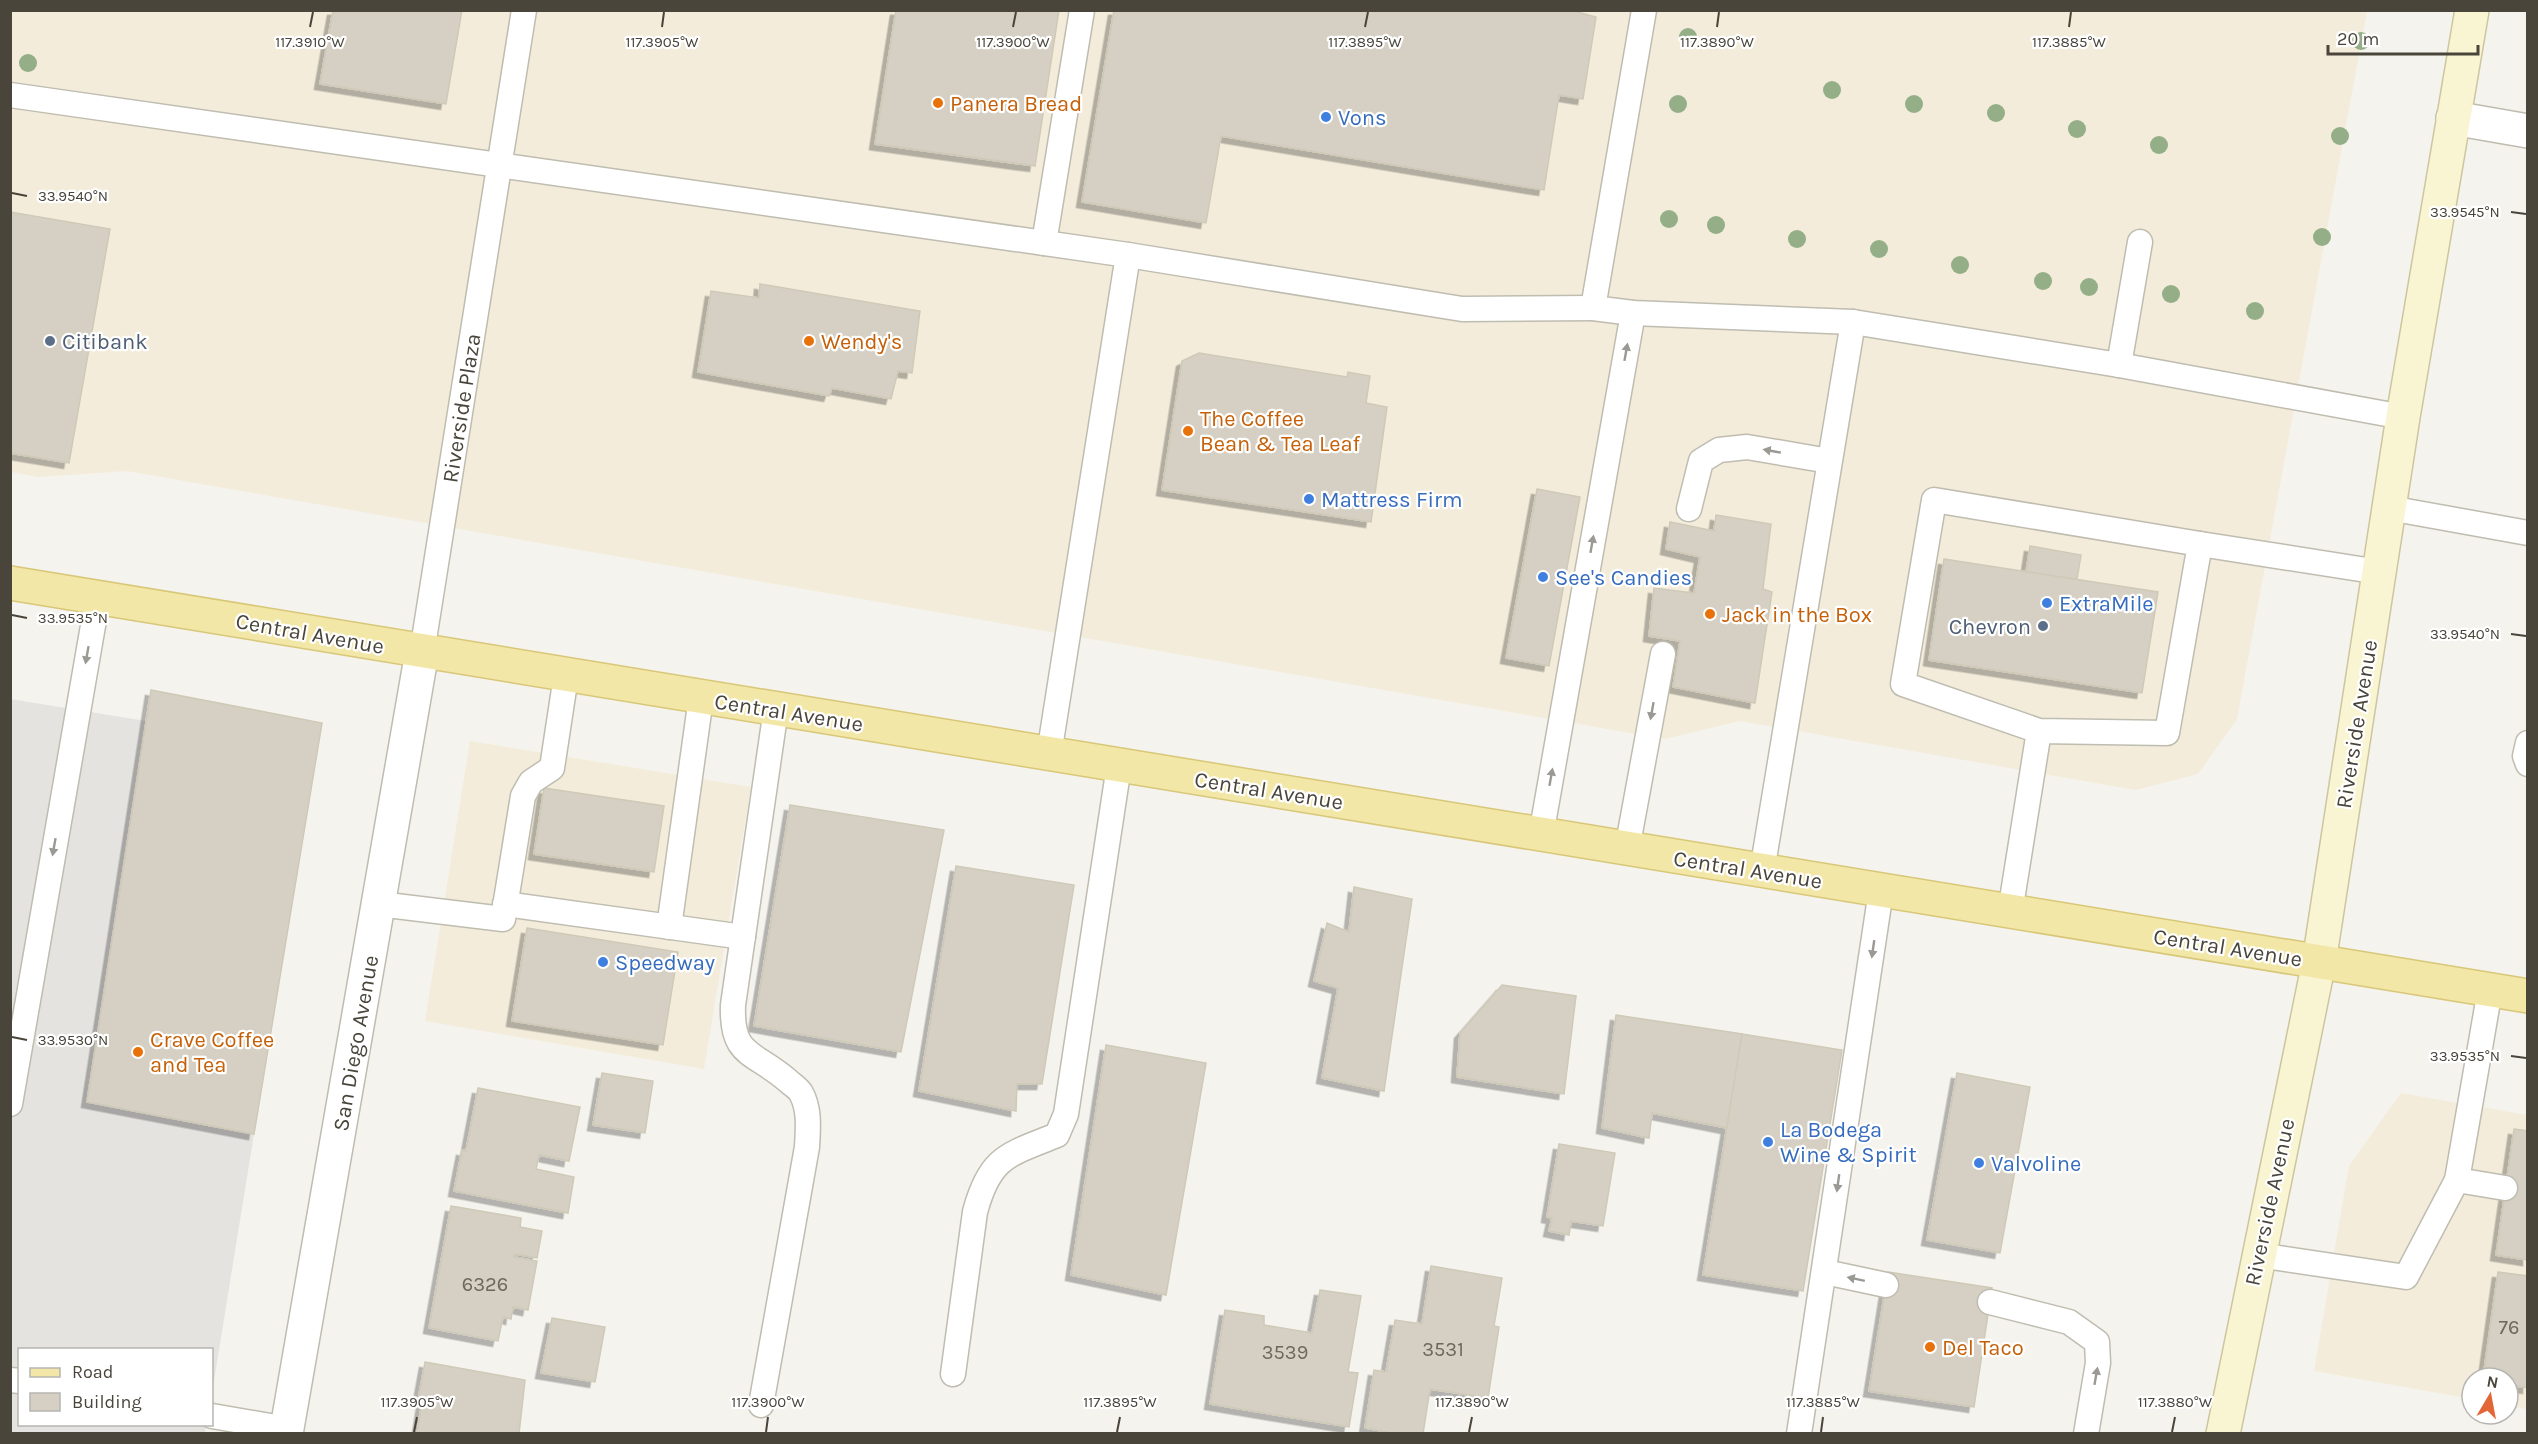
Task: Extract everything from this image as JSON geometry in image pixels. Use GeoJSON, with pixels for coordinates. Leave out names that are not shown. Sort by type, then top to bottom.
{"type":"FeatureCollection","features":[{"type":"Feature","properties":{"kind":"main road","name":"Riverside Avenue"},"geometry":{"type":"LineString","coordinates":[[2223,1434],[2319,962],[2403,417],[2472,10]]}},
{"type":"Feature","properties":{"kind":"main road","name":"Central Avenue"},"geometry":{"type":"LineString","coordinates":[[10,583],[2528,996]]}},
{"type":"Feature","properties":{"kind":"street"},"geometry":{"type":"LineString","coordinates":[[2453,118],[2528,131]]}},
{"type":"Feature","properties":{"kind":"street","name":"San Diego Avenue"},"geometry":{"type":"LineString","coordinates":[[287,1431],[422,652]]}},
{"type":"Feature","properties":{"kind":"lane","name":"Riverside Plaza"},"geometry":{"type":"LineString","coordinates":[[422,652],[524,10]]}},
{"type":"Feature","properties":{"kind":"lane"},"geometry":{"type":"LineString","coordinates":[[1044,243],[1082,10]]}},
{"type":"Feature","properties":{"kind":"lane"},"geometry":{"type":"LineString","coordinates":[[1593,308],[1644,10]]}},
{"type":"Feature","properties":{"kind":"lane"},"geometry":{"type":"LineString","coordinates":[[10,96],[1128,255],[1462,309],[1593,308],[1633,313],[1853,322],[2119,365],[2403,417]]}},
{"type":"Feature","properties":{"kind":"lane"},"geometry":{"type":"LineString","coordinates":[[2119,365],[2140,242]]}},
{"type":"Feature","properties":{"kind":"lane"},"geometry":{"type":"LineString","coordinates":[[1049,754],[1128,255]]}},
{"type":"Feature","properties":{"kind":"lane"},"geometry":{"type":"LineString","coordinates":[[1541,835],[1633,313]]}},
{"type":"Feature","properties":{"kind":"lane"},"geometry":{"type":"LineString","coordinates":[[1762,871],[1853,322]]}},
{"type":"Feature","properties":{"kind":"lane"},"geometry":{"type":"LineString","coordinates":[[1689,509],[1701,461],[1719,450],[1747,447],[1829,461]]}},
{"type":"Feature","properties":{"kind":"lane"},"geometry":{"type":"LineString","coordinates":[[2200,544],[2167,734],[2039,731],[1903,684],[1934,500],[2379,572]]}},
{"type":"Feature","properties":{"kind":"lane"},"geometry":{"type":"LineString","coordinates":[[2389,508],[2528,533]]}},
{"type":"Feature","properties":{"kind":"lane"},"geometry":{"type":"LineString","coordinates":[[11,1101],[98,597]]}},
{"type":"Feature","properties":{"kind":"lane"},"geometry":{"type":"LineString","coordinates":[[1627,849],[1663,654]]}},
{"type":"Feature","properties":{"kind":"lane"},"geometry":{"type":"LineString","coordinates":[[379,904],[503,919],[523,796],[531,782],[552,768],[566,676]]}},
{"type":"Feature","properties":{"kind":"lane"},"geometry":{"type":"LineString","coordinates":[[669,927],[701,698]]}},
{"type":"Feature","properties":{"kind":"lane"},"geometry":{"type":"LineString","coordinates":[[761,1405],[807,1147],[808,1118],[800,1092],[773,1068],[743,1050],[734,1034],[733,1005],[776,709]]}},
{"type":"Feature","properties":{"kind":"lane"},"geometry":{"type":"LineString","coordinates":[[2010,912],[2039,731]]}},
{"type":"Feature","properties":{"kind":"lane"},"geometry":{"type":"LineString","coordinates":[[2528,743],[2525,756],[2528,764]]}},
{"type":"Feature","properties":{"kind":"lane"},"geometry":{"type":"LineString","coordinates":[[952,1374],[975,1212],[982,1187],[998,1162],[1016,1150],[1057,1135],[1066,1114],[1119,766]]}},
{"type":"Feature","properties":{"kind":"lane"},"geometry":{"type":"LineString","coordinates":[[1799,1434],[1881,891]]}},
{"type":"Feature","properties":{"kind":"lane"},"geometry":{"type":"LineString","coordinates":[[505,904],[743,937]]}},
{"type":"Feature","properties":{"kind":"lane"},"geometry":{"type":"LineString","coordinates":[[2258,1255],[2406,1277],[2457,1180],[2490,990]]}},
{"type":"Feature","properties":{"kind":"lane"},"geometry":{"type":"LineString","coordinates":[[2457,1180],[2505,1188]]}},
{"type":"Feature","properties":{"kind":"lane"},"geometry":{"type":"LineString","coordinates":[[1825,1272],[1886,1285]]}},
{"type":"Feature","properties":{"kind":"lane"},"geometry":{"type":"LineString","coordinates":[[1990,1302],[2069,1322],[2097,1342],[2098,1363],[2086,1434]]}},
{"type":"Feature","properties":{"kind":"lane"},"geometry":{"type":"LineString","coordinates":[[213,1416],[287,1431]]}},
{"type":"Feature","properties":{"kind":"shaded area"},"geometry":{"type":"Polygon","coordinates":[[[10,11],[2367,11],[2237,719],[2198,774],[2136,790],[1740,721],[1665,739],[127,471],[39,477],[11,472],[10,11]]]}},
{"type":"Feature","properties":{"kind":"shaded area"},"geometry":{"type":"Polygon","coordinates":[[[10,699],[146,721],[87,1102],[254,1134],[213,1387],[213,1348],[18,1348],[18,1426],[206,1426],[205,1433],[11,1433],[10,699]]]}},
{"type":"Feature","properties":{"kind":"shaded area"},"geometry":{"type":"Polygon","coordinates":[[[470,741],[751,787],[704,1069],[425,1021],[470,741]]]}},
{"type":"Feature","properties":{"kind":"shaded area"},"geometry":{"type":"Polygon","coordinates":[[[2401,1093],[2527,1115],[2527,1409],[2520,1408],[2520,1366],[2460,1366],[2460,1397],[2314,1371],[2349,1166],[2401,1093]]]}},
{"type":"Feature","properties":{"kind":"building"},"geometry":{"type":"Polygon","coordinates":[[[333,10],[462,10],[446,104],[320,84],[333,10]]]}},
{"type":"Feature","properties":{"kind":"building"},"geometry":{"type":"Polygon","coordinates":[[[896,10],[1059,10],[1035,166],[875,144],[896,10]]]}},
{"type":"Feature","properties":{"kind":"building","name":"Vons"},"geometry":{"type":"Polygon","coordinates":[[[1114,10],[1570,10],[1596,17],[1583,99],[1559,95],[1544,190],[1221,136],[1206,223],[1082,202],[1114,10]]]}},
{"type":"Feature","properties":{"kind":"building","name":"Citibank"},"geometry":{"type":"Polygon","coordinates":[[[10,212],[110,229],[69,463],[10,453],[10,212]]]}},
{"type":"Feature","properties":{"kind":"building","name":"Wendy's"},"geometry":{"type":"Polygon","coordinates":[[[760,284],[920,311],[912,373],[898,371],[891,399],[832,388],[829,396],[698,372],[711,291],[759,298],[760,284]]]}},
{"type":"Feature","properties":{"kind":"building"},"geometry":{"type":"Polygon","coordinates":[[[1199,353],[1347,377],[1348,372],[1370,376],[1366,403],[1387,407],[1371,522],[1162,490],[1182,361],[1199,353]]]}},
{"type":"Feature","properties":{"kind":"building","name":"See's Candies"},"geometry":{"type":"Polygon","coordinates":[[[1537,489],[1580,497],[1549,666],[1506,658],[1537,489]]]}},
{"type":"Feature","properties":{"kind":"building","name":"Jack in the Box"},"geometry":{"type":"Polygon","coordinates":[[[1716,515],[1771,524],[1763,589],[1772,592],[1755,703],[1673,687],[1680,641],[1649,636],[1654,588],[1694,593],[1700,557],[1666,549],[1670,522],[1714,531],[1716,515]]]}},
{"type":"Feature","properties":{"kind":"building","name":"ExtraMile"},"geometry":{"type":"Polygon","coordinates":[[[2030,546],[2081,555],[2064,658],[2014,651],[2030,546]]]}},
{"type":"Feature","properties":{"kind":"building","name":"Chevron"},"geometry":{"type":"Polygon","coordinates":[[[1944,559],[2158,592],[2142,693],[1929,660],[1944,559]]]}},
{"type":"Feature","properties":{"kind":"building"},"geometry":{"type":"Polygon","coordinates":[[[151,690],[322,723],[254,1134],[87,1102],[151,690]]]}},
{"type":"Feature","properties":{"kind":"building"},"geometry":{"type":"Polygon","coordinates":[[[544,788],[664,806],[654,872],[534,854],[544,788]]]}},
{"type":"Feature","properties":{"kind":"building"},"geometry":{"type":"Polygon","coordinates":[[[790,805],[944,830],[901,1052],[754,1026],[790,805]]]}},
{"type":"Feature","properties":{"kind":"building"},"geometry":{"type":"Polygon","coordinates":[[[956,866],[1074,885],[1042,1084],[1017,1084],[1016,1111],[919,1091],[956,866]]]}},
{"type":"Feature","properties":{"kind":"building"},"geometry":{"type":"Polygon","coordinates":[[[1354,887],[1412,899],[1384,1091],[1322,1078],[1338,988],[1314,981],[1327,923],[1349,932],[1354,887]]]}},
{"type":"Feature","properties":{"kind":"building"},"geometry":{"type":"Polygon","coordinates":[[[527,928],[678,952],[663,1045],[512,1021],[527,928]]]}},
{"type":"Feature","properties":{"kind":"building"},"geometry":{"type":"Polygon","coordinates":[[[1502,985],[1576,996],[1564,1094],[1457,1077],[1460,1033],[1502,985]]]}},
{"type":"Feature","properties":{"kind":"building"},"geometry":{"type":"Polygon","coordinates":[[[1616,1015],[1742,1034],[1727,1128],[1652,1113],[1649,1138],[1602,1128],[1616,1015]]]}},
{"type":"Feature","properties":{"kind":"building"},"geometry":{"type":"Polygon","coordinates":[[[1742,1034],[1842,1050],[1803,1291],[1703,1275],[1742,1034]]]}},
{"type":"Feature","properties":{"kind":"building"},"geometry":{"type":"Polygon","coordinates":[[[1106,1045],[1206,1063],[1166,1295],[1071,1275],[1106,1045]]]}},
{"type":"Feature","properties":{"kind":"building"},"geometry":{"type":"Polygon","coordinates":[[[602,1073],[653,1081],[645,1133],[593,1125],[602,1073]]]}},
{"type":"Feature","properties":{"kind":"building","name":"Valvoline"},"geometry":{"type":"Polygon","coordinates":[[[1957,1073],[2030,1087],[2000,1253],[1927,1240],[1957,1073]]]}},
{"type":"Feature","properties":{"kind":"building"},"geometry":{"type":"Polygon","coordinates":[[[478,1088],[580,1107],[569,1161],[539,1155],[536,1169],[574,1177],[568,1213],[454,1191],[462,1150],[466,1151],[478,1088]]]}},
{"type":"Feature","properties":{"kind":"building"},"geometry":{"type":"Polygon","coordinates":[[[2514,1129],[2528,1131],[2528,1260],[2496,1255],[2514,1129]]]}},
{"type":"Feature","properties":{"kind":"building"},"geometry":{"type":"Polygon","coordinates":[[[1559,1144],[1615,1153],[1603,1226],[1571,1221],[1569,1235],[1549,1231],[1552,1218],[1547,1217],[1559,1144]]]}},
{"type":"Feature","properties":{"kind":"building"},"geometry":{"type":"Polygon","coordinates":[[[451,1206],[521,1218],[520,1227],[542,1231],[537,1258],[515,1254],[514,1257],[537,1261],[528,1310],[513,1307],[511,1319],[503,1317],[498,1341],[429,1328],[451,1206]]]}},
{"type":"Feature","properties":{"kind":"building"},"geometry":{"type":"Polygon","coordinates":[[[1431,1266],[1502,1278],[1494,1326],[1499,1327],[1488,1398],[1430,1389],[1423,1434],[1398,1434],[1365,1428],[1374,1370],[1386,1372],[1395,1320],[1422,1324],[1431,1266]]]}},
{"type":"Feature","properties":{"kind":"building","name":"Del Taco"},"geometry":{"type":"Polygon","coordinates":[[[1888,1272],[1992,1288],[1974,1407],[1869,1391],[1888,1272]]]}},
{"type":"Feature","properties":{"kind":"building"},"geometry":{"type":"Polygon","coordinates":[[[2498,1272],[2528,1276],[2528,1388],[2520,1387],[2520,1366],[2485,1366],[2498,1272]]]}},
{"type":"Feature","properties":{"kind":"building"},"geometry":{"type":"Polygon","coordinates":[[[1320,1290],[1361,1296],[1348,1372],[1358,1373],[1349,1427],[1210,1404],[1225,1310],[1264,1316],[1264,1325],[1312,1333],[1320,1290]]]}},
{"type":"Feature","properties":{"kind":"building"},"geometry":{"type":"Polygon","coordinates":[[[552,1318],[605,1327],[595,1382],[541,1373],[552,1318]]]}},
{"type":"Feature","properties":{"kind":"building"},"geometry":{"type":"Polygon","coordinates":[[[425,1362],[525,1380],[519,1434],[417,1434],[422,1402],[418,1401],[425,1362]]]}},
{"type":"Feature","properties":{"kind":"place","name":"Panera Bread"},"geometry":{"type":"Point","coordinates":[938,103]}},
{"type":"Feature","properties":{"kind":"place","name":"Vons"},"geometry":{"type":"Point","coordinates":[1326,117]}},
{"type":"Feature","properties":{"kind":"place","name":"Citibank"},"geometry":{"type":"Point","coordinates":[50,341]}},
{"type":"Feature","properties":{"kind":"place","name":"Wendy's"},"geometry":{"type":"Point","coordinates":[809,341]}},
{"type":"Feature","properties":{"kind":"place","name":"The Coffee Bean & Tea Leaf"},"geometry":{"type":"Point","coordinates":[1188,431]}},
{"type":"Feature","properties":{"kind":"place","name":"Mattress Firm"},"geometry":{"type":"Point","coordinates":[1309,499]}},
{"type":"Feature","properties":{"kind":"place","name":"See's Candies"},"geometry":{"type":"Point","coordinates":[1543,577]}},
{"type":"Feature","properties":{"kind":"place","name":"ExtraMile"},"geometry":{"type":"Point","coordinates":[2047,603]}},
{"type":"Feature","properties":{"kind":"place","name":"Jack in the Box"},"geometry":{"type":"Point","coordinates":[1710,614]}},
{"type":"Feature","properties":{"kind":"place","name":"Chevron"},"geometry":{"type":"Point","coordinates":[2043,626]}},
{"type":"Feature","properties":{"kind":"place","name":"Speedway"},"geometry":{"type":"Point","coordinates":[603,962]}},
{"type":"Feature","properties":{"kind":"place","name":"Crave Coffee and Tea"},"geometry":{"type":"Point","coordinates":[138,1052]}},
{"type":"Feature","properties":{"kind":"place","name":"La Bodega Wine & Spirit"},"geometry":{"type":"Point","coordinates":[1768,1142]}},
{"type":"Feature","properties":{"kind":"place","name":"Valvoline"},"geometry":{"type":"Point","coordinates":[1979,1163]}},
{"type":"Feature","properties":{"kind":"place","name":"Del Taco"},"geometry":{"type":"Point","coordinates":[1930,1347]}}]}
